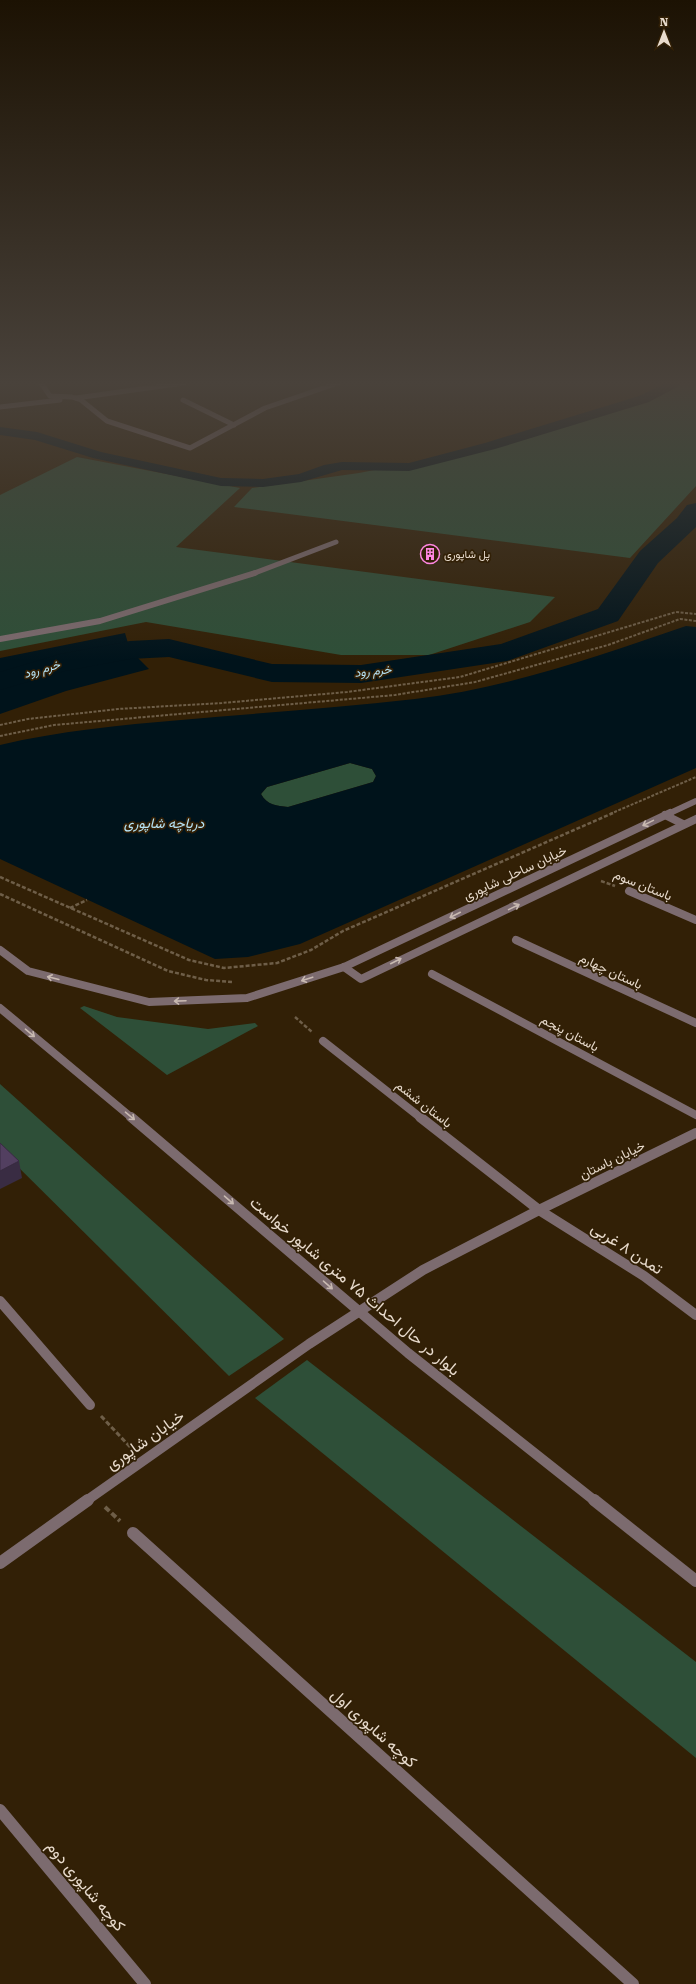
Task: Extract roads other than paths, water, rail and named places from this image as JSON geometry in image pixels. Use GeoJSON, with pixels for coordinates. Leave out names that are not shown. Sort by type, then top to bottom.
{"type":"FeatureCollection","features":[{"type":"Feature","properties":{"kind":"street"},"geometry":{"type":"LineString","coordinates":[[0,639],[100,621],[240,578],[336,542]]}},
{"type":"Feature","properties":{"kind":"street","name":"خیابان ساحلی شاپوری"},"geometry":{"type":"LineString","coordinates":[[344,967],[696,801]]}},
{"type":"Feature","properties":{"kind":"street"},"geometry":{"type":"LineString","coordinates":[[665,815],[683,824]]}},
{"type":"Feature","properties":{"kind":"street"},"geometry":{"type":"LineString","coordinates":[[0,950],[28,971],[149,1002],[247,998],[344,967],[361,979],[402,958],[481,923],[696,819]]}},
{"type":"Feature","properties":{"kind":"street","name":"باستان سوم"},"geometry":{"type":"LineString","coordinates":[[629,891],[696,920]]}},
{"type":"Feature","properties":{"kind":"street","name":"باستان چهارم"},"geometry":{"type":"LineString","coordinates":[[516,940],[696,1023]]}},
{"type":"Feature","properties":{"kind":"street","name":"باستان پنجم"},"geometry":{"type":"LineString","coordinates":[[432,974],[696,1115]]}},
{"type":"Feature","properties":{"kind":"street","name":"بلوار در حال احداث ۷۵ متری شاپور خواست"},"geometry":{"type":"LineString","coordinates":[[0,1008],[203,1177],[408,1353],[696,1581]]}},
{"type":"Feature","properties":{"kind":"street","name":"باستان ششم"},"geometry":{"type":"LineString","coordinates":[[323,1041],[539,1210]]}},
{"type":"Feature","properties":{"kind":"street","name":"خیابان باستان"},"geometry":{"type":"LineString","coordinates":[[358,1311],[422,1270],[539,1210],[696,1133]]}},
{"type":"Feature","properties":{"kind":"street","name":"تمدن ۸ غربی"},"geometry":{"type":"LineString","coordinates":[[539,1210],[644,1276],[696,1315]]}},
{"type":"Feature","properties":{"kind":"street"},"geometry":{"type":"LineString","coordinates":[[0,1301],[90,1404]]}},
{"type":"Feature","properties":{"kind":"street","name":"خیابان شاپوری"},"geometry":{"type":"LineString","coordinates":[[0,1563],[93,1496],[358,1311]]}},
{"type":"Feature","properties":{"kind":"street","name":"کوچه شاپوری اول"},"geometry":{"type":"LineString","coordinates":[[133,1533],[632,1984]]}},
{"type":"Feature","properties":{"kind":"street","name":"کوچه شاپوری دوم"},"geometry":{"type":"LineString","coordinates":[[0,1810],[145,1984]]}},
{"type":"Feature","properties":{"kind":"water","name":"دریاچه شاپوری"},"geometry":{"type":"Polygon","coordinates":[[[686,626],[696,627],[696,768],[300,944],[248,957],[215,959],[0,859],[0,745],[67,732],[112,726],[357,705],[450,694],[553,670],[686,626]],[[350,763],[267,787],[261,794],[269,803],[288,807],[373,782],[376,776],[372,769],[350,763]]]}},
{"type":"Feature","properties":{"kind":"water"},"geometry":{"type":"Polygon","coordinates":[[[125,633],[130,650],[149,669],[66,691],[0,714],[0,658],[125,633]]]}},
{"type":"Feature","properties":{"kind":"waterway"},"geometry":{"type":"LineString","coordinates":[[192,476],[221,482],[263,483],[301,478],[308,476]]}},
{"type":"Feature","properties":{"kind":"waterway","name":"خرم رود"},"geometry":{"type":"LineString","coordinates":[[0,681],[60,663],[130,650],[169,648],[272,673],[361,674],[507,652],[608,615],[649,557],[686,523],[696,510]]}},
{"type":"Feature","properties":{"kind":"place","name":"پل شاپوری"},"geometry":{"type":"Point","coordinates":[430,554]}}]}
